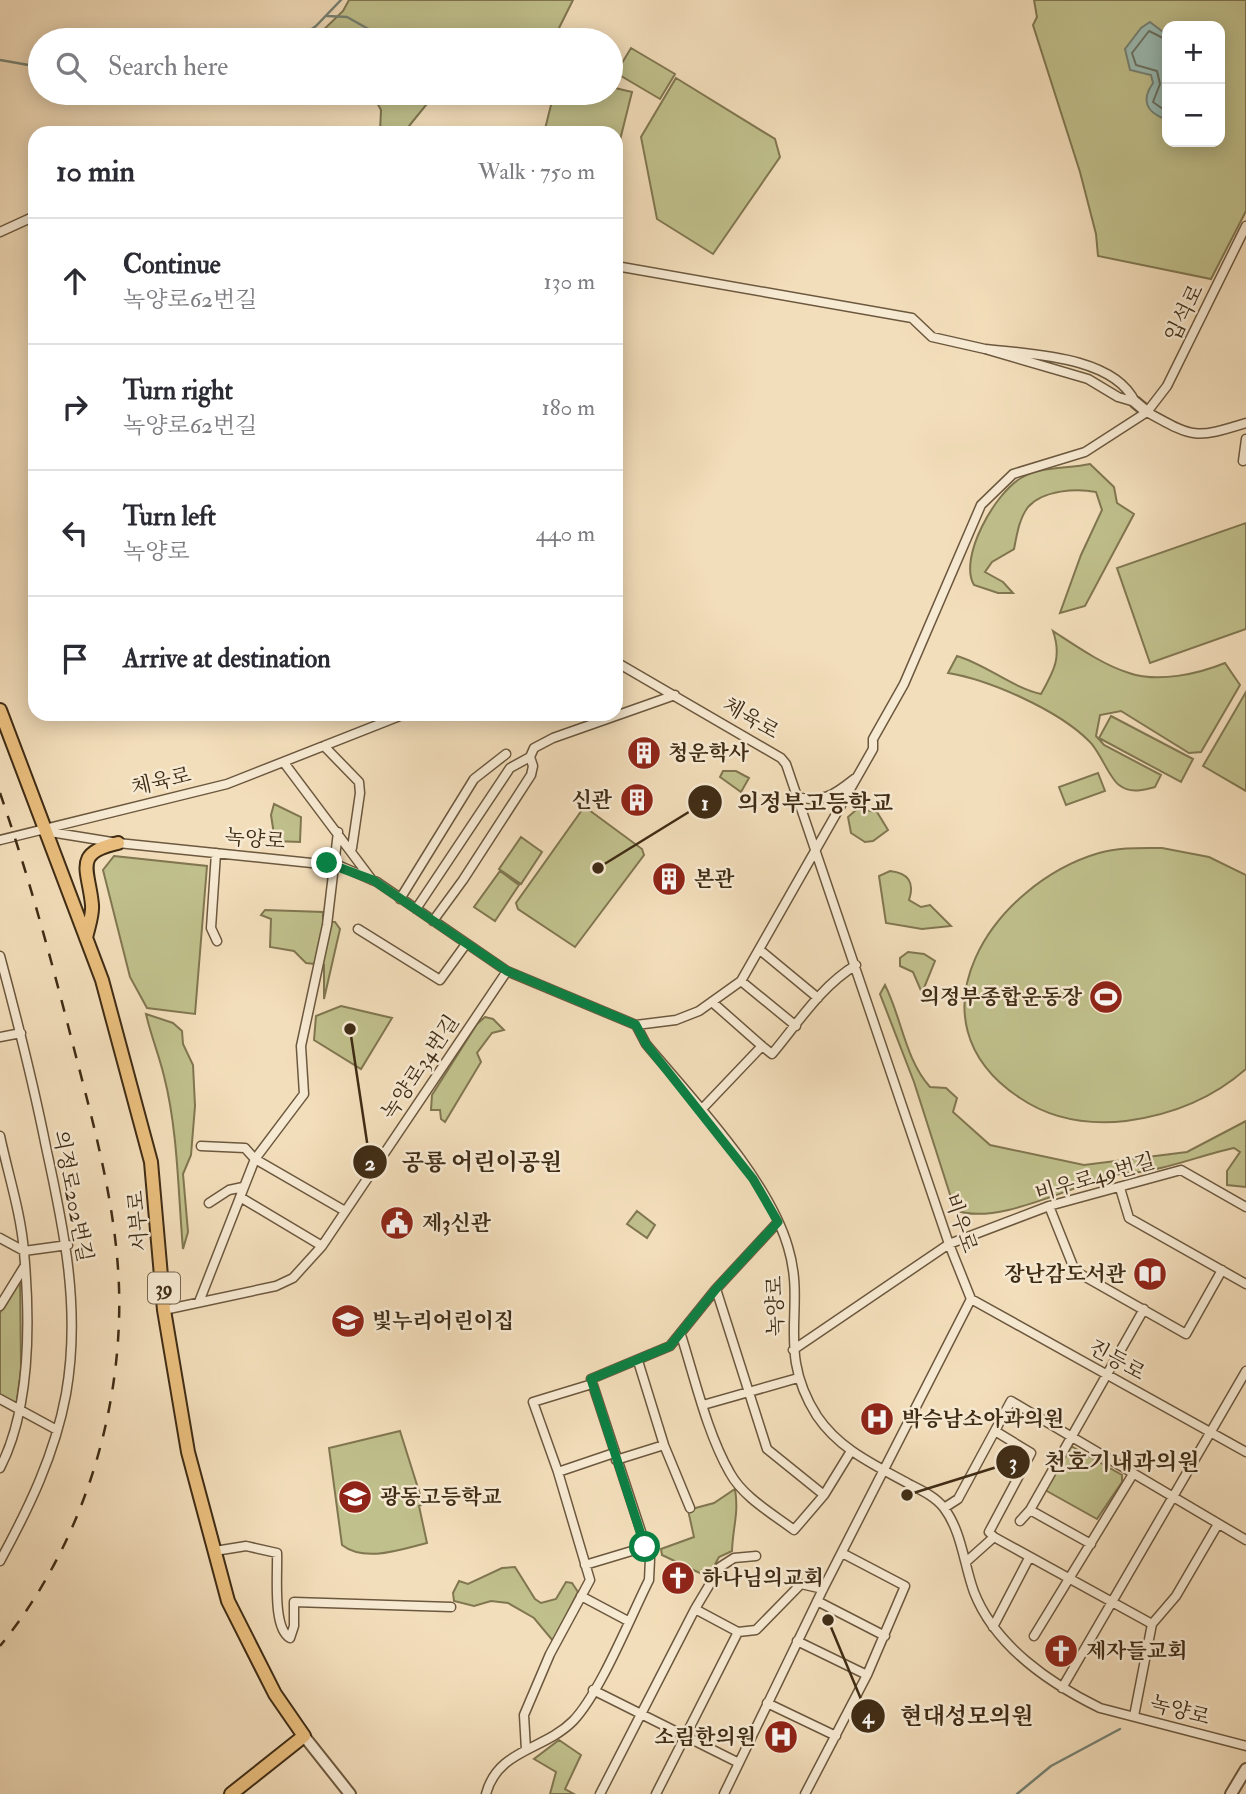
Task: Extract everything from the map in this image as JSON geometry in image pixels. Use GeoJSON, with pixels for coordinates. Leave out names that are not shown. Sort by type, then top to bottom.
{"type":"FeatureCollection","features":[{"type":"Feature","properties":{"kind":"main road","name":"서부로"},"geometry":{"type":"LineString","coordinates":[[0,710],[43,831],[102,980],[151,1162],[164,1310],[188,1452],[228,1601],[275,1694],[304,1736]]}},
{"type":"Feature","properties":{"kind":"main road"},"geometry":{"type":"LineString","coordinates":[[86,938],[92,906],[86,865],[92,853],[99,847],[118,844]]}},
{"type":"Feature","properties":{"kind":"main road"},"geometry":{"type":"LineString","coordinates":[[231,1794],[304,1736]]}},
{"type":"Feature","properties":{"kind":"street"},"geometry":{"type":"LineString","coordinates":[[0,232],[28,219]]}},
{"type":"Feature","properties":{"kind":"street","name":"입석로"},"geometry":{"type":"LineString","coordinates":[[741,981],[873,749],[873,739],[904,684],[981,505],[1013,474],[1086,452],[1147,412],[1167,386],[1246,226]]}},
{"type":"Feature","properties":{"kind":"street"},"geometry":{"type":"LineString","coordinates":[[623,267],[912,317],[932,337],[985,349],[1088,379],[1118,397],[1135,402]]}},
{"type":"Feature","properties":{"kind":"street"},"geometry":{"type":"LineString","coordinates":[[985,349],[1049,356],[1091,367],[1116,378],[1135,402],[1147,412],[1193,436],[1206,435],[1246,423]]}},
{"type":"Feature","properties":{"kind":"street"},"geometry":{"type":"LineString","coordinates":[[1243,461],[1246,439]]}},
{"type":"Feature","properties":{"kind":"street","name":"체육로"},"geometry":{"type":"LineString","coordinates":[[623,666],[781,758],[816,849]]}},
{"type":"Feature","properties":{"kind":"street"},"geometry":{"type":"LineString","coordinates":[[623,713],[675,695]]}},
{"type":"Feature","properties":{"kind":"street","name":"체육로"},"geometry":{"type":"LineString","coordinates":[[0,840],[190,795],[285,764],[387,721]]}},
{"type":"Feature","properties":{"kind":"street"},"geometry":{"type":"LineString","coordinates":[[433,921],[531,775],[530,757],[534,748],[553,738],[601,721]]}},
{"type":"Feature","properties":{"kind":"street"},"geometry":{"type":"LineString","coordinates":[[324,746],[359,782],[360,793],[352,848]]}},
{"type":"Feature","properties":{"kind":"street"},"geometry":{"type":"LineString","coordinates":[[400,899],[474,779],[506,754]]}},
{"type":"Feature","properties":{"kind":"street"},"geometry":{"type":"LineString","coordinates":[[416,909],[510,768],[530,757]]}},
{"type":"Feature","properties":{"kind":"street"},"geometry":{"type":"LineString","coordinates":[[285,764],[352,848],[373,880]]}},
{"type":"Feature","properties":{"kind":"street"},"geometry":{"type":"LineString","coordinates":[[796,797],[814,800],[831,797],[859,775]]}},
{"type":"Feature","properties":{"kind":"street","name":"녹양로"},"geometry":{"type":"LineString","coordinates":[[43,831],[118,844],[335,865],[373,880],[507,971],[636,1025],[646,1044],[701,1110],[753,1179],[778,1222],[792,1262],[793,1350],[798,1378],[817,1416],[832,1435],[851,1451],[944,1508],[956,1529],[975,1593],[993,1626],[1032,1665],[1062,1688],[1100,1708],[1246,1746]]}},
{"type":"Feature","properties":{"kind":"street"},"geometry":{"type":"LineString","coordinates":[[199,1302],[255,1158],[304,1094],[302,1046],[327,925],[338,832]]}},
{"type":"Feature","properties":{"kind":"street","name":"비우로"},"geometry":{"type":"LineString","coordinates":[[816,849],[949,1244],[971,1299]]}},
{"type":"Feature","properties":{"kind":"street"},"geometry":{"type":"LineString","coordinates":[[216,853],[211,928],[216,941]]}},
{"type":"Feature","properties":{"kind":"street"},"geometry":{"type":"LineString","coordinates":[[358,929],[440,980],[466,944]]}},
{"type":"Feature","properties":{"kind":"street"},"geometry":{"type":"LineString","coordinates":[[760,950],[818,998]]}},
{"type":"Feature","properties":{"kind":"street","name":"의정로202번길"},"geometry":{"type":"LineString","coordinates":[[0,956],[21,1033],[68,1245],[70,1356],[66,1394],[38,1489],[0,1561]]}},
{"type":"Feature","properties":{"kind":"street"},"geometry":{"type":"LineString","coordinates":[[712,1002],[772,1054],[818,998],[841,974],[856,965]]}},
{"type":"Feature","properties":{"kind":"street","name":"녹양로34번길"},"geometry":{"type":"LineString","coordinates":[[164,1310],[276,1286],[293,1278],[322,1246],[507,971]]}},
{"type":"Feature","properties":{"kind":"street"},"geometry":{"type":"LineString","coordinates":[[636,1025],[676,1020],[712,1002],[741,981],[796,1026]]}},
{"type":"Feature","properties":{"kind":"street"},"geometry":{"type":"LineString","coordinates":[[0,1037],[21,1033]]}},
{"type":"Feature","properties":{"kind":"street"},"geometry":{"type":"LineString","coordinates":[[701,1110],[762,1046]]}},
{"type":"Feature","properties":{"kind":"street"},"geometry":{"type":"LineString","coordinates":[[0,1136],[24,1251],[26,1341],[20,1410],[0,1468]]}},
{"type":"Feature","properties":{"kind":"street"},"geometry":{"type":"LineString","coordinates":[[201,1146],[245,1148],[255,1158],[345,1211]]}},
{"type":"Feature","properties":{"kind":"street","name":"비우로49번길"},"geometry":{"type":"LineString","coordinates":[[949,1244],[1049,1206],[1181,1170],[1246,1207]]}},
{"type":"Feature","properties":{"kind":"street"},"geometry":{"type":"LineString","coordinates":[[209,1203],[229,1190],[243,1187]]}},
{"type":"Feature","properties":{"kind":"street"},"geometry":{"type":"LineString","coordinates":[[1120,1188],[1129,1218],[1246,1284]]}},
{"type":"Feature","properties":{"kind":"street"},"geometry":{"type":"LineString","coordinates":[[240,1197],[322,1246]]}},
{"type":"Feature","properties":{"kind":"street"},"geometry":{"type":"LineString","coordinates":[[1049,1206],[1075,1271],[1186,1334],[1222,1270]]}},
{"type":"Feature","properties":{"kind":"street"},"geometry":{"type":"LineString","coordinates":[[486,1794],[495,1770],[526,1750],[554,1737],[584,1709],[649,1580],[650,1559],[591,1379],[670,1346],[716,1289],[778,1222]]}},
{"type":"Feature","properties":{"kind":"street"},"geometry":{"type":"LineString","coordinates":[[0,1238],[24,1251],[68,1245]]}},
{"type":"Feature","properties":{"kind":"street","name":"녹양로"},"geometry":{"type":"LineString","coordinates":[[793,1350],[949,1244]]}},
{"type":"Feature","properties":{"kind":"street"},"geometry":{"type":"LineString","coordinates":[[0,1306],[24,1266]]}},
{"type":"Feature","properties":{"kind":"street"},"geometry":{"type":"LineString","coordinates":[[716,1289],[767,1449],[824,1495]]}},
{"type":"Feature","properties":{"kind":"street"},"geometry":{"type":"LineString","coordinates":[[724,1794],[797,1641],[971,1299]]}},
{"type":"Feature","properties":{"kind":"street","name":"진등로"},"geometry":{"type":"LineString","coordinates":[[971,1299],[1246,1452]]}},
{"type":"Feature","properties":{"kind":"street"},"geometry":{"type":"LineString","coordinates":[[1020,1521],[1030,1510],[1068,1437],[1144,1308]]}},
{"type":"Feature","properties":{"kind":"street"},"geometry":{"type":"LineString","coordinates":[[681,1335],[703,1405],[730,1474],[746,1492],[794,1530],[824,1495],[851,1451]]}},
{"type":"Feature","properties":{"kind":"street"},"geometry":{"type":"LineString","coordinates":[[638,1361],[664,1445],[690,1508]]}},
{"type":"Feature","properties":{"kind":"street"},"geometry":{"type":"LineString","coordinates":[[1062,1688],[1246,1371]]}},
{"type":"Feature","properties":{"kind":"street"},"geometry":{"type":"LineString","coordinates":[[703,1405],[748,1390],[798,1378]]}},
{"type":"Feature","properties":{"kind":"street"},"geometry":{"type":"LineString","coordinates":[[526,1750],[524,1715],[550,1654],[590,1580],[558,1472],[533,1402],[593,1384]]}},
{"type":"Feature","properties":{"kind":"street"},"geometry":{"type":"LineString","coordinates":[[0,1399],[57,1430]]}},
{"type":"Feature","properties":{"kind":"street"},"geometry":{"type":"LineString","coordinates":[[944,1508],[958,1499],[1011,1401],[1246,1540]]}},
{"type":"Feature","properties":{"kind":"street"},"geometry":{"type":"LineString","coordinates":[[995,1431],[1031,1453],[989,1532],[1029,1558],[1152,1624]]}},
{"type":"Feature","properties":{"kind":"street"},"geometry":{"type":"LineString","coordinates":[[558,1472],[664,1445]]}},
{"type":"Feature","properties":{"kind":"street"},"geometry":{"type":"LineString","coordinates":[[1034,1636],[1133,1474]]}},
{"type":"Feature","properties":{"kind":"street"},"geometry":{"type":"LineString","coordinates":[[1030,1510],[1091,1545]]}},
{"type":"Feature","properties":{"kind":"street"},"geometry":{"type":"LineString","coordinates":[[1133,1716],[1152,1624],[1176,1596],[1218,1524]]}},
{"type":"Feature","properties":{"kind":"street"},"geometry":{"type":"LineString","coordinates":[[966,1562],[994,1537]]}},
{"type":"Feature","properties":{"kind":"street"},"geometry":{"type":"LineString","coordinates":[[215,1551],[246,1546],[277,1553],[278,1619],[284,1635],[290,1639],[294,1626],[294,1602],[451,1607]]}},
{"type":"Feature","properties":{"kind":"street"},"geometry":{"type":"LineString","coordinates":[[585,1565],[645,1547]]}},
{"type":"Feature","properties":{"kind":"street"},"geometry":{"type":"LineString","coordinates":[[805,1794],[867,1675],[905,1586],[842,1553]]}},
{"type":"Feature","properties":{"kind":"street"},"geometry":{"type":"LineString","coordinates":[[600,1794],[695,1609],[720,1567],[734,1558],[757,1556]]}},
{"type":"Feature","properties":{"kind":"street"},"geometry":{"type":"LineString","coordinates":[[993,1626],[1029,1558]]}},
{"type":"Feature","properties":{"kind":"street"},"geometry":{"type":"LineString","coordinates":[[695,1609],[738,1632],[756,1630],[801,1584],[823,1589]]}},
{"type":"Feature","properties":{"kind":"street"},"geometry":{"type":"LineString","coordinates":[[581,1596],[628,1621]]}},
{"type":"Feature","properties":{"kind":"street"},"geometry":{"type":"LineString","coordinates":[[817,1601],[885,1636]]}},
{"type":"Feature","properties":{"kind":"street"},"geometry":{"type":"LineString","coordinates":[[656,1794],[738,1632]]}},
{"type":"Feature","properties":{"kind":"street"},"geometry":{"type":"LineString","coordinates":[[797,1641],[867,1675]]}},
{"type":"Feature","properties":{"kind":"street"},"geometry":{"type":"LineString","coordinates":[[593,1690],[739,1763]]}},
{"type":"Feature","properties":{"kind":"street"},"geometry":{"type":"LineString","coordinates":[[767,1703],[836,1736]]}},
{"type":"Feature","properties":{"kind":"street","name":"서부로"},"geometry":{"type":"LineString","coordinates":[[304,1736],[350,1794]]}},
{"type":"Feature","properties":{"kind":"street"},"geometry":{"type":"LineString","coordinates":[[1231,1794],[1246,1769]]}},
{"type":"Feature","properties":{"kind":"green space"},"geometry":{"type":"Polygon","coordinates":[[[349,0],[573,0],[559,28],[325,28],[343,11],[349,0]]]}},
{"type":"Feature","properties":{"kind":"green space"},"geometry":{"type":"Polygon","coordinates":[[[1034,0],[1246,0],[1246,211],[1211,279],[1098,256],[1096,234],[1080,172],[1033,25],[1037,17],[1034,0]]]}},
{"type":"Feature","properties":{"kind":"green space"},"geometry":{"type":"Polygon","coordinates":[[[631,48],[675,74],[660,99],[623,77],[623,61],[631,48]]]}},
{"type":"Feature","properties":{"kind":"green space"},"geometry":{"type":"Polygon","coordinates":[[[676,78],[775,139],[780,157],[713,254],[657,219],[641,137],[676,78]]]}},
{"type":"Feature","properties":{"kind":"green space"},"geometry":{"type":"Polygon","coordinates":[[[623,90],[632,92],[623,128],[546,126],[551,105],[623,105],[623,90]]]}},
{"type":"Feature","properties":{"kind":"green space"},"geometry":{"type":"Polygon","coordinates":[[[378,105],[426,105],[409,126],[380,126],[381,110],[378,105]]]}},
{"type":"Feature","properties":{"kind":"green space"},"geometry":{"type":"Polygon","coordinates":[[[1090,464],[1114,487],[1117,503],[1134,514],[1085,606],[1060,613],[1081,555],[1102,510],[1096,492],[1060,492],[1034,501],[1020,522],[1014,549],[992,562],[985,572],[1003,582],[1013,593],[998,593],[974,585],[970,573],[975,543],[990,511],[1000,497],[1021,478],[1037,471],[1090,464]]]}},
{"type":"Feature","properties":{"kind":"green space"},"geometry":{"type":"Polygon","coordinates":[[[1246,523],[1246,629],[1150,663],[1117,568],[1246,523]]]}},
{"type":"Feature","properties":{"kind":"green space"},"geometry":{"type":"Polygon","coordinates":[[[1053,631],[1080,649],[1129,673],[1152,677],[1178,676],[1225,663],[1240,685],[1201,752],[1189,753],[1121,711],[1100,715],[1096,736],[1104,745],[1161,775],[1155,787],[1128,790],[1115,782],[1089,741],[1060,718],[1003,689],[948,673],[957,656],[1041,694],[1057,656],[1053,631]]]}},
{"type":"Feature","properties":{"kind":"green space"},"geometry":{"type":"Polygon","coordinates":[[[1246,692],[1246,791],[1203,766],[1246,692]]]}},
{"type":"Feature","properties":{"kind":"green space"},"geometry":{"type":"Polygon","coordinates":[[[1111,716],[1193,759],[1181,782],[1099,738],[1111,716]]]}},
{"type":"Feature","properties":{"kind":"green space"},"geometry":{"type":"Polygon","coordinates":[[[723,771],[736,771],[749,778],[741,792],[720,777],[723,771]]]}},
{"type":"Feature","properties":{"kind":"green space"},"geometry":{"type":"Polygon","coordinates":[[[1098,773],[1105,791],[1066,805],[1059,787],[1098,773]]]}},
{"type":"Feature","properties":{"kind":"green space"},"geometry":{"type":"Polygon","coordinates":[[[274,804],[301,817],[300,842],[275,841],[271,815],[274,804]]]}},
{"type":"Feature","properties":{"kind":"green space"},"geometry":{"type":"Polygon","coordinates":[[[857,809],[877,812],[888,830],[873,841],[865,842],[851,833],[848,817],[857,809]]]}},
{"type":"Feature","properties":{"kind":"green space"},"geometry":{"type":"Polygon","coordinates":[[[582,810],[589,810],[642,849],[644,855],[575,947],[518,909],[516,903],[582,810]]]}},
{"type":"Feature","properties":{"kind":"green space"},"geometry":{"type":"Polygon","coordinates":[[[521,837],[542,852],[521,884],[499,869],[521,837]]]}},
{"type":"Feature","properties":{"kind":"green space","name":"의정부종합운동장"},"geometry":{"type":"Polygon","coordinates":[[[1162,848],[1209,857],[1246,875],[1246,1069],[1205,1097],[1159,1115],[1126,1121],[1098,1122],[1071,1119],[1044,1111],[1020,1098],[985,1066],[968,1031],[965,994],[975,958],[996,924],[1025,893],[1060,869],[1107,851],[1162,848]]]}},
{"type":"Feature","properties":{"kind":"green space"},"geometry":{"type":"Polygon","coordinates":[[[114,856],[207,866],[195,1014],[147,1008],[130,977],[103,870],[114,856]]]}},
{"type":"Feature","properties":{"kind":"green space"},"geometry":{"type":"Polygon","coordinates":[[[500,871],[519,885],[495,921],[474,907],[500,871]]]}},
{"type":"Feature","properties":{"kind":"green space"},"geometry":{"type":"Polygon","coordinates":[[[890,871],[906,876],[909,880],[909,900],[921,907],[930,905],[951,926],[922,929],[886,923],[879,876],[890,871]]]}},
{"type":"Feature","properties":{"kind":"green space"},"geometry":{"type":"Polygon","coordinates":[[[265,910],[323,912],[323,922],[335,922],[340,929],[324,999],[324,965],[306,963],[294,951],[270,947],[271,919],[261,915],[265,910]]]}},
{"type":"Feature","properties":{"kind":"green space"},"geometry":{"type":"Polygon","coordinates":[[[908,952],[924,954],[935,961],[922,993],[913,972],[900,966],[900,958],[908,952]]]}},
{"type":"Feature","properties":{"kind":"green space"},"geometry":{"type":"Polygon","coordinates":[[[885,985],[909,1051],[922,1076],[930,1087],[946,1088],[957,1098],[953,1112],[990,1145],[1084,1165],[1187,1152],[1246,1121],[1246,1187],[1227,1185],[1227,1171],[1240,1152],[1234,1148],[1157,1169],[1123,1173],[1037,1202],[993,1213],[973,1214],[955,1210],[914,1082],[880,994],[885,985]]]}},
{"type":"Feature","properties":{"kind":"green space"},"geometry":{"type":"Polygon","coordinates":[[[341,1006],[392,1018],[361,1069],[314,1040],[316,1016],[341,1006]]]}},
{"type":"Feature","properties":{"kind":"green space"},"geometry":{"type":"Polygon","coordinates":[[[146,1014],[173,1023],[182,1031],[183,1044],[193,1065],[195,1106],[191,1155],[183,1174],[188,1232],[183,1249],[169,1097],[146,1014]]]}},
{"type":"Feature","properties":{"kind":"green space"},"geometry":{"type":"Polygon","coordinates":[[[485,1017],[493,1019],[504,1030],[492,1033],[477,1053],[481,1062],[445,1122],[441,1119],[440,1110],[431,1110],[432,1095],[477,1024],[485,1017]]]}},
{"type":"Feature","properties":{"kind":"green space"},"geometry":{"type":"Polygon","coordinates":[[[637,1211],[655,1225],[647,1238],[627,1224],[637,1211]]]}},
{"type":"Feature","properties":{"kind":"green space"},"geometry":{"type":"Polygon","coordinates":[[[20,1276],[21,1370],[16,1407],[0,1398],[0,1313],[20,1276]]]}},
{"type":"Feature","properties":{"kind":"green space"},"geometry":{"type":"Polygon","coordinates":[[[400,1431],[423,1504],[419,1506],[427,1543],[384,1553],[351,1550],[342,1545],[329,1448],[400,1431]]]}},
{"type":"Feature","properties":{"kind":"green space"},"geometry":{"type":"Polygon","coordinates":[[[1071,1446],[1122,1475],[1122,1482],[1097,1519],[1045,1490],[1071,1446]]]}},
{"type":"Feature","properties":{"kind":"green space"},"geometry":{"type":"Polygon","coordinates":[[[735,1489],[736,1513],[732,1551],[719,1557],[708,1577],[662,1555],[661,1549],[694,1537],[688,1510],[714,1503],[735,1489]]]}},
{"type":"Feature","properties":{"kind":"green space"},"geometry":{"type":"Polygon","coordinates":[[[515,1567],[535,1599],[541,1603],[556,1599],[566,1582],[572,1583],[578,1592],[553,1641],[534,1618],[508,1603],[491,1601],[474,1606],[454,1601],[453,1593],[459,1581],[468,1584],[502,1568],[515,1567]]]}},
{"type":"Feature","properties":{"kind":"green space"},"geometry":{"type":"Polygon","coordinates":[[[559,1740],[581,1755],[565,1789],[574,1794],[550,1794],[556,1772],[534,1759],[559,1740]]]}},
{"type":"Feature","properties":{"kind":"water"},"geometry":{"type":"Polygon","coordinates":[[[1150,22],[1162,31],[1162,118],[1153,113],[1147,105],[1147,95],[1153,83],[1151,75],[1130,70],[1125,49],[1141,28],[1150,22]]]}},
{"type":"Feature","properties":{"kind":"waterway"},"geometry":{"type":"LineString","coordinates":[[313,28],[341,0]]}},
{"type":"Feature","properties":{"kind":"waterway"},"geometry":{"type":"LineString","coordinates":[[327,16],[347,17],[367,28]]}},
{"type":"Feature","properties":{"kind":"waterway"},"geometry":{"type":"LineString","coordinates":[[0,60],[28,65]]}},
{"type":"Feature","properties":{"kind":"waterway"},"geometry":{"type":"LineString","coordinates":[[1017,1794],[1051,1766],[1120,1729]]}},
{"type":"Feature","properties":{"kind":"railway"},"geometry":{"type":"LineString","coordinates":[[0,793],[38,915],[95,1130],[113,1224],[119,1287],[113,1383],[91,1477],[53,1566],[29,1607],[0,1646]]}},
{"type":"Feature","properties":{"kind":"place","name":"청운학사"},"geometry":{"type":"Point","coordinates":[644,753]}},
{"type":"Feature","properties":{"kind":"place","name":"신관"},"geometry":{"type":"Point","coordinates":[637,800]}},
{"type":"Feature","properties":{"kind":"place","name":"의정부고등학교"},"geometry":{"type":"Point","coordinates":[598,868]}},
{"type":"Feature","properties":{"kind":"place","name":"본관"},"geometry":{"type":"Point","coordinates":[669,879]}},
{"type":"Feature","properties":{"kind":"place","name":"의정부종합운동장"},"geometry":{"type":"Point","coordinates":[1106,997]}},
{"type":"Feature","properties":{"kind":"place","name":"공룡 어린이공원"},"geometry":{"type":"Point","coordinates":[350,1029]}},
{"type":"Feature","properties":{"kind":"place","name":"제3신관"},"geometry":{"type":"Point","coordinates":[397,1223]}},
{"type":"Feature","properties":{"kind":"place","name":"장난감도서관"},"geometry":{"type":"Point","coordinates":[1150,1274]}},
{"type":"Feature","properties":{"kind":"place","name":"빛누리어린이집"},"geometry":{"type":"Point","coordinates":[348,1321]}},
{"type":"Feature","properties":{"kind":"place","name":"박승남소아과의원"},"geometry":{"type":"Point","coordinates":[877,1419]}},
{"type":"Feature","properties":{"kind":"place","name":"천호기내과의원"},"geometry":{"type":"Point","coordinates":[907,1495]}},
{"type":"Feature","properties":{"kind":"place","name":"광동고등학교"},"geometry":{"type":"Point","coordinates":[355,1497]}},
{"type":"Feature","properties":{"kind":"place","name":"하나님의교회"},"geometry":{"type":"Point","coordinates":[678,1578]}},
{"type":"Feature","properties":{"kind":"place","name":"현대성모의원"},"geometry":{"type":"Point","coordinates":[828,1620]}},
{"type":"Feature","properties":{"kind":"place","name":"제자들교회"},"geometry":{"type":"Point","coordinates":[1061,1651]}},
{"type":"Feature","properties":{"kind":"place","name":"소림한의원"},"geometry":{"type":"Point","coordinates":[781,1737]}},
{"type":"Feature","properties":{"kind":"route"},"geometry":{"type":"LineString","coordinates":[[327,863],[373,880],[507,971],[573,1001],[603,1009],[636,1025],[646,1044],[701,1110],[753,1179],[778,1222],[716,1289],[670,1346],[591,1379],[645,1547]]}}]}
